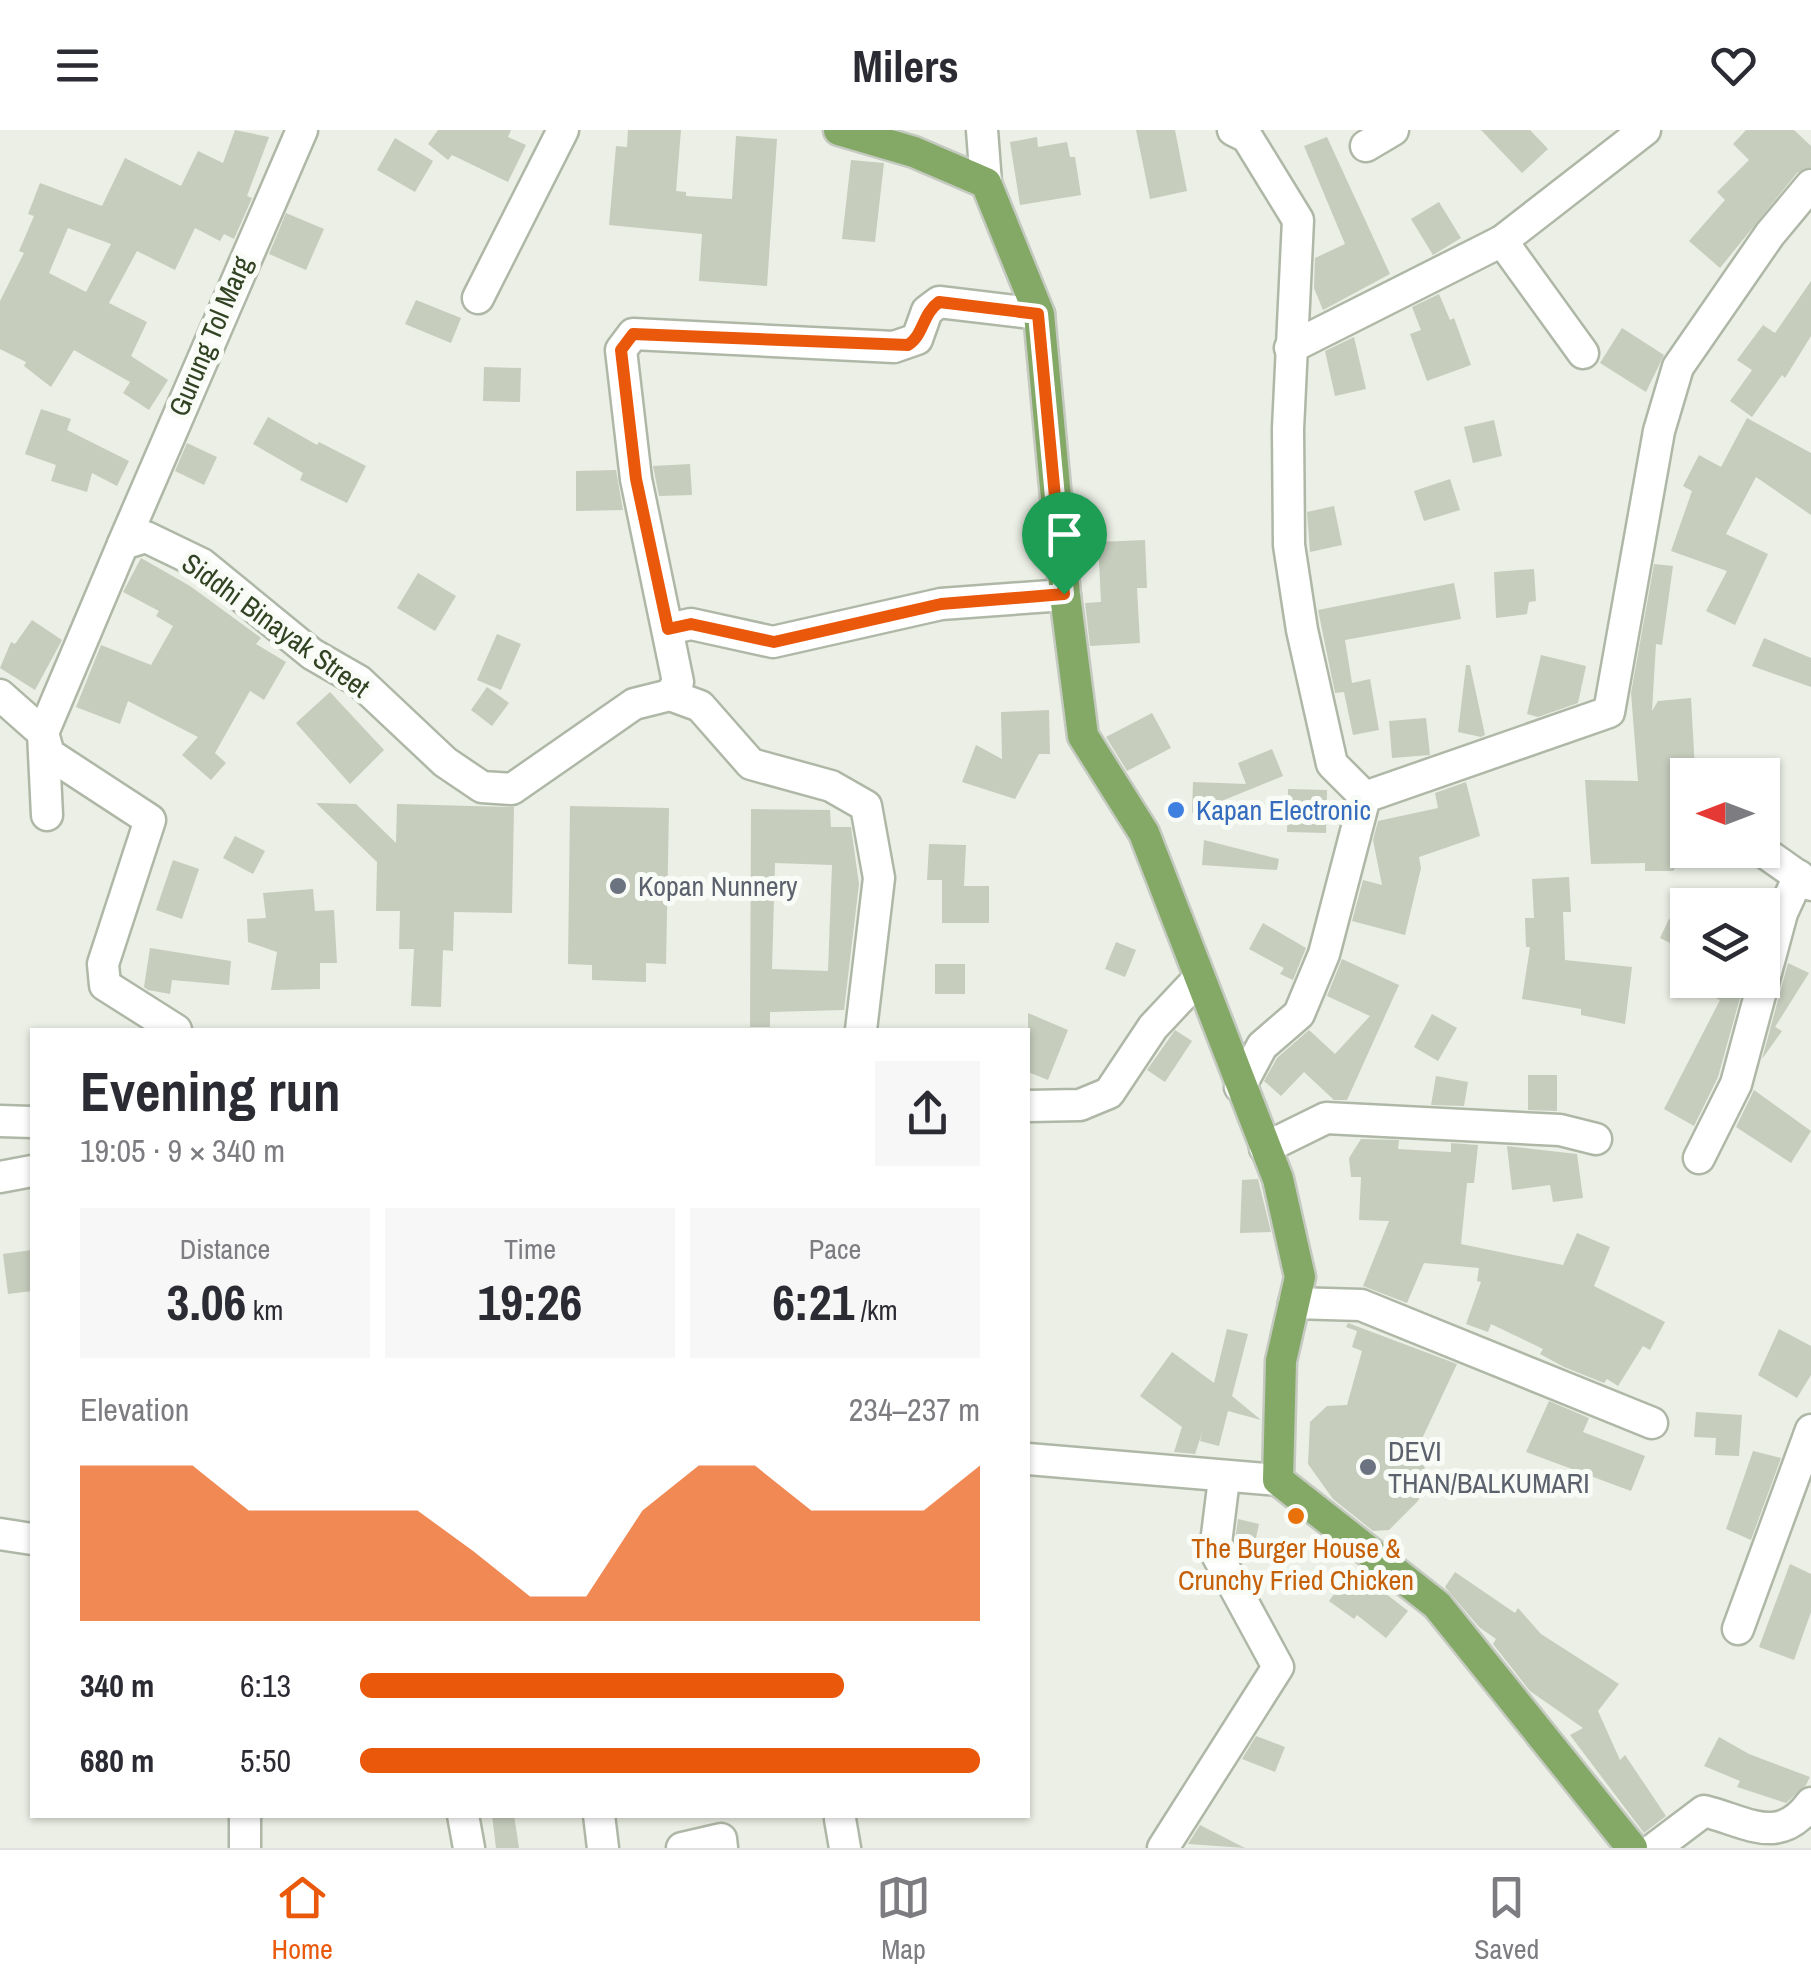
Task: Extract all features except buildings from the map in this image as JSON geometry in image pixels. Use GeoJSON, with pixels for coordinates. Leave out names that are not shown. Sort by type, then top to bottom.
{"type":"FeatureCollection","features":[{"type":"Feature","properties":{"kind":"main road"},"geometry":{"type":"LineString","coordinates":[[839,130],[914,152],[986,182],[1038,314],[1064,594],[1083,736],[1144,833],[1278,1179],[1300,1277],[1281,1361],[1278,1480],[1436,1605],[1620,1843]]}},
{"type":"Feature","properties":{"kind":"street","name":"Gurung Tol Marg"},"geometry":{"type":"LineString","coordinates":[[124,544],[302,130]]}},
{"type":"Feature","properties":{"kind":"street"},"geometry":{"type":"LineString","coordinates":[[478,298],[563,130]]}},
{"type":"Feature","properties":{"kind":"street"},"geometry":{"type":"LineString","coordinates":[[982,130],[986,182]]}},
{"type":"Feature","properties":{"kind":"street"},"geometry":{"type":"LineString","coordinates":[[1233,130],[1247,138],[1298,220],[1290,348],[1289,544],[1302,630],[1332,764],[1365,798]]}},
{"type":"Feature","properties":{"kind":"street"},"geometry":{"type":"LineString","coordinates":[[1366,146],[1393,130]]}},
{"type":"Feature","properties":{"kind":"street"},"geometry":{"type":"LineString","coordinates":[[1290,348],[1502,241],[1646,130]]}},
{"type":"Feature","properties":{"kind":"street"},"geometry":{"type":"LineString","coordinates":[[1365,798],[1609,712],[1659,431],[1678,367],[1770,234],[1811,184]]}},
{"type":"Feature","properties":{"kind":"street"},"geometry":{"type":"LineString","coordinates":[[1502,241],[1583,353]]}},
{"type":"Feature","properties":{"kind":"street"},"geometry":{"type":"LineString","coordinates":[[861,1028],[878,878],[866,806],[831,786],[752,764],[700,706],[673,692],[668,629],[636,479],[621,350],[633,334],[894,347],[917,339],[926,311],[939,302],[1038,314]]}},
{"type":"Feature","properties":{"kind":"street","name":"Siddhi Binayak Street"},"geometry":{"type":"LineString","coordinates":[[124,544],[146,537],[202,564],[312,654],[359,681],[445,762],[482,787],[512,789],[634,704],[673,692]]}},
{"type":"Feature","properties":{"kind":"street"},"geometry":{"type":"LineString","coordinates":[[47,815],[42,733],[124,544]]}},
{"type":"Feature","properties":{"kind":"street"},"geometry":{"type":"LineString","coordinates":[[668,629],[691,624],[774,642],[941,604],[1064,594]]}},
{"type":"Feature","properties":{"kind":"street"},"geometry":{"type":"LineString","coordinates":[[0,695],[42,733],[49,754],[150,820],[103,964],[105,985],[173,1028]]}},
{"type":"Feature","properties":{"kind":"street"},"geometry":{"type":"LineString","coordinates":[[1240,1086],[1262,1046],[1299,1014],[1324,954],[1365,798]]}},
{"type":"Feature","properties":{"kind":"street"},"geometry":{"type":"LineString","coordinates":[[1699,1158],[1736,1084],[1782,913],[1805,880],[1780,863]]}},
{"type":"Feature","properties":{"kind":"street"},"geometry":{"type":"LineString","coordinates":[[1030,1106],[1080,1105],[1109,1093],[1153,1027],[1200,978]]}},
{"type":"Feature","properties":{"kind":"street"},"geometry":{"type":"LineString","coordinates":[[1265,1148],[1326,1118],[1470,1129],[1560,1130],[1596,1139]]}},
{"type":"Feature","properties":{"kind":"street"},"geometry":{"type":"LineString","coordinates":[[0,1122],[30,1122]]}},
{"type":"Feature","properties":{"kind":"street"},"geometry":{"type":"LineString","coordinates":[[0,1177],[30,1171]]}},
{"type":"Feature","properties":{"kind":"street"},"geometry":{"type":"LineString","coordinates":[[1294,1303],[1361,1305],[1652,1422]]}},
{"type":"Feature","properties":{"kind":"street"},"geometry":{"type":"LineString","coordinates":[[1738,1629],[1811,1430]]}},
{"type":"Feature","properties":{"kind":"street"},"geometry":{"type":"LineString","coordinates":[[1030,1459],[1224,1479],[1278,1480]]}},
{"type":"Feature","properties":{"kind":"street"},"geometry":{"type":"LineString","coordinates":[[1163,1848],[1278,1666],[1215,1551],[1224,1479]]}},
{"type":"Feature","properties":{"kind":"street"},"geometry":{"type":"LineString","coordinates":[[0,1534],[30,1539]]}},
{"type":"Feature","properties":{"kind":"street"},"geometry":{"type":"LineString","coordinates":[[1655,1848],[1704,1811],[1780,1830],[1794,1825],[1811,1803]]}},
{"type":"Feature","properties":{"kind":"street"},"geometry":{"type":"LineString","coordinates":[[245,1818],[245,1848]]}},
{"type":"Feature","properties":{"kind":"street"},"geometry":{"type":"LineString","coordinates":[[464,1818],[469,1848]]}},
{"type":"Feature","properties":{"kind":"street"},"geometry":{"type":"LineString","coordinates":[[599,1818],[603,1848]]}},
{"type":"Feature","properties":{"kind":"street"},"geometry":{"type":"LineString","coordinates":[[682,1848],[721,1839],[722,1848]]}},
{"type":"Feature","properties":{"kind":"place","name":"Kapan Electronic"},"geometry":{"type":"Point","coordinates":[1176,810]}},
{"type":"Feature","properties":{"kind":"place","name":"Kopan Nunnery"},"geometry":{"type":"Point","coordinates":[618,886]}},
{"type":"Feature","properties":{"kind":"place","name":"DEVI THAN/BALKUMARI"},"geometry":{"type":"Point","coordinates":[1368,1467]}},
{"type":"Feature","properties":{"kind":"place","name":"The Burger House & Crunchy Fried Chicken"},"geometry":{"type":"Point","coordinates":[1296,1516]}},
{"type":"Feature","properties":{"kind":"route"},"geometry":{"type":"LineString","coordinates":[[939,302],[1038,314],[1050,410],[1064,594],[941,604],[774,642],[691,624],[668,629],[636,479],[621,350],[624,342],[633,334],[894,347],[917,339],[926,311],[939,302]]}}]}
